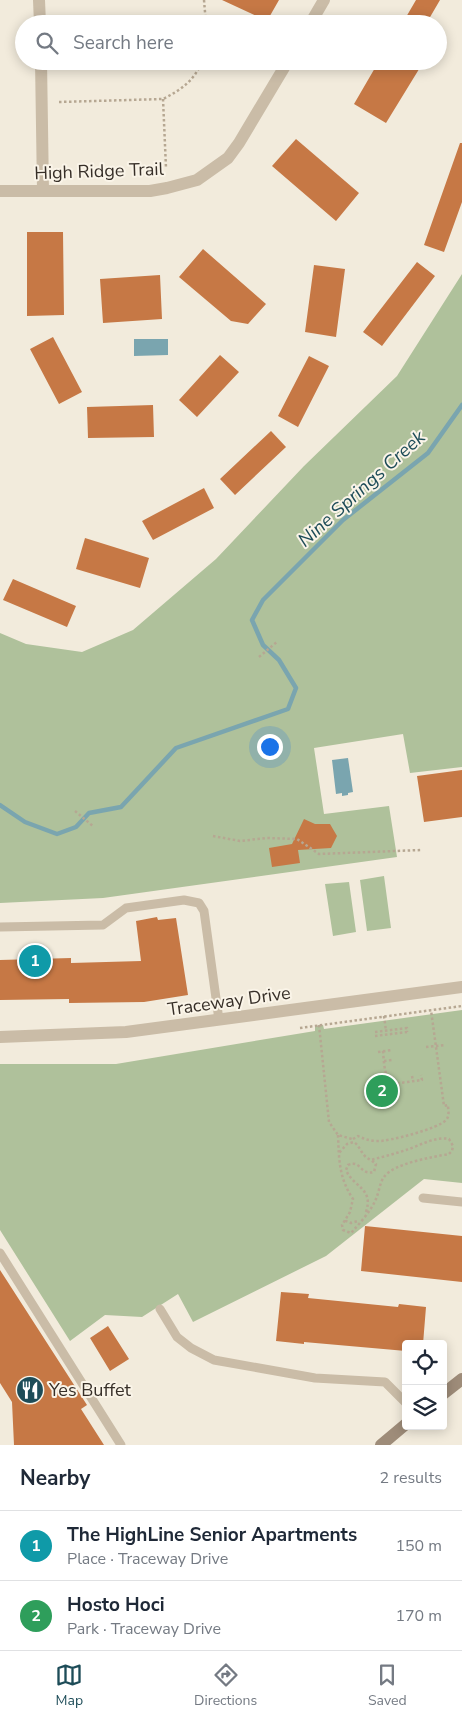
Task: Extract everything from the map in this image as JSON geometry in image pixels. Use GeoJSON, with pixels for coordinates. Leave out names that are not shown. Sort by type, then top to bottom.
{"type":"FeatureCollection","features":[{"type":"Feature","properties":{"kind":"street"},"geometry":{"type":"LineString","coordinates":[[39,0],[40,15]]}},
{"type":"Feature","properties":{"kind":"street"},"geometry":{"type":"LineString","coordinates":[[315,15],[324,0]]}},
{"type":"Feature","properties":{"kind":"street"},"geometry":{"type":"LineString","coordinates":[[41,70],[43,191]]}},
{"type":"Feature","properties":{"kind":"street","name":"High Ridge Trail"},"geometry":{"type":"LineString","coordinates":[[0,191],[150,191],[197,180],[212,171],[234,151],[283,70]]}},
{"type":"Feature","properties":{"kind":"street","name":"Traceway Drive"},"geometry":{"type":"LineString","coordinates":[[0,1037],[126,1032],[462,986]]}},
{"type":"Feature","properties":{"kind":"street"},"geometry":{"type":"LineString","coordinates":[[447,1391],[462,1379]]}},
{"type":"Feature","properties":{"kind":"street"},"geometry":{"type":"LineString","coordinates":[[380,1445],[402,1427]]}},
{"type":"Feature","properties":{"kind":"lane"},"geometry":{"type":"LineString","coordinates":[[0,927],[103,925],[126,908],[184,900],[199,903],[204,911],[219,1020]]}},
{"type":"Feature","properties":{"kind":"lane"},"geometry":{"type":"LineString","coordinates":[[423,1198],[462,1202]]}},
{"type":"Feature","properties":{"kind":"lane"},"geometry":{"type":"LineString","coordinates":[[0,1253],[121,1445]]}},
{"type":"Feature","properties":{"kind":"lane"},"geometry":{"type":"LineString","coordinates":[[160,1309],[177,1337],[191,1348],[214,1360],[315,1378],[385,1382],[402,1399]]}},
{"type":"Feature","properties":{"kind":"path"},"geometry":{"type":"LineString","coordinates":[[204,0],[205,15]]}},
{"type":"Feature","properties":{"kind":"path"},"geometry":{"type":"LineString","coordinates":[[59,102],[163,99],[178,92],[190,81],[197,70]]}},
{"type":"Feature","properties":{"kind":"path"},"geometry":{"type":"LineString","coordinates":[[163,99],[166,168]]}},
{"type":"Feature","properties":{"kind":"path"},"geometry":{"type":"LineString","coordinates":[[259,658],[278,640]]}},
{"type":"Feature","properties":{"kind":"path"},"geometry":{"type":"LineString","coordinates":[[75,811],[94,828]]}},
{"type":"Feature","properties":{"kind":"path"},"geometry":{"type":"LineString","coordinates":[[213,836],[240,841],[267,838],[297,839],[319,854],[421,850]]}},
{"type":"Feature","properties":{"kind":"path"},"geometry":{"type":"LineString","coordinates":[[300,1028],[462,1006]]}},
{"type":"Feature","properties":{"kind":"path"},"geometry":{"type":"LineString","coordinates":[[339,1153],[342,1148],[358,1136],[379,1141],[391,1139],[434,1127],[446,1120],[449,1115],[448,1105],[444,1106],[431,1010]]}},
{"type":"Feature","properties":{"kind":"path"},"geometry":{"type":"LineString","coordinates":[[384,1016],[386,1033]]}},
{"type":"Feature","properties":{"kind":"path"},"geometry":{"type":"LineString","coordinates":[[319,1025],[329,1122],[338,1135],[341,1176],[353,1199],[353,1204],[342,1225],[343,1230],[351,1233],[377,1198],[383,1178],[389,1173],[412,1162],[449,1154],[453,1146],[449,1139],[444,1138],[370,1160]]}},
{"type":"Feature","properties":{"kind":"path"},"geometry":{"type":"LineString","coordinates":[[375,1034],[407,1032],[407,1028],[386,1033]]}},
{"type":"Feature","properties":{"kind":"path"},"geometry":{"type":"LineString","coordinates":[[426,1047],[445,1045]]}},
{"type":"Feature","properties":{"kind":"path"},"geometry":{"type":"LineString","coordinates":[[378,1052],[392,1050]]}},
{"type":"Feature","properties":{"kind":"path"},"geometry":{"type":"LineString","coordinates":[[383,1051],[388,1080],[392,1084],[422,1080],[421,1075]]}},
{"type":"Feature","properties":{"kind":"path"},"geometry":{"type":"LineString","coordinates":[[384,1061],[392,1060]]}},
{"type":"Feature","properties":{"kind":"path"},"geometry":{"type":"LineString","coordinates":[[412,1076],[413,1082]]}},
{"type":"Feature","properties":{"kind":"path"},"geometry":{"type":"LineString","coordinates":[[338,1135],[353,1141],[358,1145],[362,1154],[376,1164],[374,1172],[369,1174],[357,1164],[352,1163],[348,1165],[346,1170],[350,1178],[363,1190],[368,1198],[366,1214]]}},
{"type":"Feature","properties":{"kind":"path"},"geometry":{"type":"LineString","coordinates":[[345,1218],[346,1222],[360,1221]]}},
{"type":"Feature","properties":{"kind":"green space"},"geometry":{"type":"Polygon","coordinates":[[[462,274],[462,767],[410,773],[403,734],[314,748],[324,814],[389,806],[397,857],[103,898],[0,903],[0,633],[26,644],[82,652],[133,630],[216,559],[304,466],[397,376],[462,274]]]}},
{"type":"Feature","properties":{"kind":"green space"},"geometry":{"type":"Polygon","coordinates":[[[384,876],[391,928],[367,931],[360,880],[384,876]]]}},
{"type":"Feature","properties":{"kind":"green space"},"geometry":{"type":"Polygon","coordinates":[[[349,882],[356,932],[333,936],[325,884],[349,882]]]}},
{"type":"Feature","properties":{"kind":"green space"},"geometry":{"type":"Polygon","coordinates":[[[462,1010],[462,1183],[424,1179],[326,1256],[193,1322],[178,1294],[142,1317],[105,1315],[70,1341],[0,1230],[0,1064],[116,1064],[315,1031],[315,1026],[323,1025],[324,1029],[462,1010]]]}},
{"type":"Feature","properties":{"kind":"water"},"geometry":{"type":"Polygon","coordinates":[[[134,339],[168,339],[168,355],[134,356],[134,339]]]}},
{"type":"Feature","properties":{"kind":"water"},"geometry":{"type":"Polygon","coordinates":[[[348,758],[353,792],[342,796],[342,793],[336,794],[332,760],[348,758]]]}},
{"type":"Feature","properties":{"kind":"building"},"geometry":{"type":"Polygon","coordinates":[[[222,0],[279,0],[270,15],[254,15],[222,0]]]}},
{"type":"Feature","properties":{"kind":"building"},"geometry":{"type":"Polygon","coordinates":[[[416,0],[440,0],[431,15],[407,15],[416,0]]]}},
{"type":"Feature","properties":{"kind":"building"},"geometry":{"type":"Polygon","coordinates":[[[374,70],[418,70],[386,123],[354,104],[374,70]]]}},
{"type":"Feature","properties":{"kind":"building"},"geometry":{"type":"Polygon","coordinates":[[[296,139],[359,193],[336,221],[272,166],[296,139]]]}},
{"type":"Feature","properties":{"kind":"building"},"geometry":{"type":"Polygon","coordinates":[[[460,143],[462,143],[462,202],[444,252],[424,245],[460,143]]]}},
{"type":"Feature","properties":{"kind":"building"},"geometry":{"type":"Polygon","coordinates":[[[27,232],[63,232],[64,315],[27,316],[27,232]]]}},
{"type":"Feature","properties":{"kind":"building"},"geometry":{"type":"Polygon","coordinates":[[[203,249],[266,304],[248,324],[231,321],[179,277],[203,249]]]}},
{"type":"Feature","properties":{"kind":"building"},"geometry":{"type":"Polygon","coordinates":[[[417,262],[435,276],[382,346],[363,332],[417,262]]]}},
{"type":"Feature","properties":{"kind":"building"},"geometry":{"type":"Polygon","coordinates":[[[314,265],[345,269],[336,337],[305,332],[314,265]]]}},
{"type":"Feature","properties":{"kind":"building"},"geometry":{"type":"Polygon","coordinates":[[[160,275],[162,319],[103,323],[100,279],[160,275]]]}},
{"type":"Feature","properties":{"kind":"building"},"geometry":{"type":"Polygon","coordinates":[[[53,337],[82,392],[59,404],[30,349],[53,337]]]}},
{"type":"Feature","properties":{"kind":"building"},"geometry":{"type":"Polygon","coordinates":[[[220,355],[239,372],[197,417],[179,400],[220,355]]]}},
{"type":"Feature","properties":{"kind":"building"},"geometry":{"type":"Polygon","coordinates":[[[309,356],[329,366],[298,427],[278,416],[309,356]]]}},
{"type":"Feature","properties":{"kind":"building"},"geometry":{"type":"Polygon","coordinates":[[[153,405],[154,437],[88,438],[87,407],[153,405]]]}},
{"type":"Feature","properties":{"kind":"building"},"geometry":{"type":"Polygon","coordinates":[[[271,431],[286,447],[235,495],[220,479],[271,431]]]}},
{"type":"Feature","properties":{"kind":"building"},"geometry":{"type":"Polygon","coordinates":[[[204,488],[214,508],[153,540],[142,521],[204,488]]]}},
{"type":"Feature","properties":{"kind":"building"},"geometry":{"type":"Polygon","coordinates":[[[85,538],[149,558],[140,588],[76,569],[85,538]]]}},
{"type":"Feature","properties":{"kind":"building"},"geometry":{"type":"Polygon","coordinates":[[[13,579],[76,606],[67,627],[3,600],[13,579]]]}},
{"type":"Feature","properties":{"kind":"building"},"geometry":{"type":"Polygon","coordinates":[[[462,770],[462,817],[424,822],[417,776],[462,770]]]}},
{"type":"Feature","properties":{"kind":"building"},"geometry":{"type":"Polygon","coordinates":[[[304,819],[315,824],[330,824],[337,836],[331,848],[298,850],[300,863],[272,867],[269,848],[292,844],[304,819]]]}},
{"type":"Feature","properties":{"kind":"building"},"geometry":{"type":"Polygon","coordinates":[[[157,917],[158,920],[176,918],[188,995],[144,1002],[69,1003],[69,999],[0,1000],[0,960],[71,958],[71,963],[141,961],[136,921],[157,917]]]}},
{"type":"Feature","properties":{"kind":"building"},"geometry":{"type":"Polygon","coordinates":[[[365,1226],[462,1236],[462,1282],[361,1271],[365,1226]]]}},
{"type":"Feature","properties":{"kind":"building"},"geometry":{"type":"Polygon","coordinates":[[[0,1270],[87,1405],[81,1409],[104,1445],[14,1445],[12,1402],[0,1383],[0,1270]]]}},
{"type":"Feature","properties":{"kind":"building"},"geometry":{"type":"Polygon","coordinates":[[[281,1292],[309,1294],[308,1298],[398,1307],[399,1304],[426,1307],[423,1340],[402,1340],[402,1351],[276,1341],[281,1292]]]}},
{"type":"Feature","properties":{"kind":"building"},"geometry":{"type":"Polygon","coordinates":[[[108,1326],[129,1359],[110,1371],[90,1338],[108,1326]]]}},
{"type":"Feature","properties":{"kind":"waterway","name":"Nine Springs Creek"},"geometry":{"type":"LineString","coordinates":[[0,805],[25,822],[57,834],[76,827],[89,813],[121,807],[176,748],[288,709],[296,688],[279,660],[263,645],[252,620],[263,600],[343,520],[428,453],[462,405]]}},
{"type":"Feature","properties":{"kind":"place","name":"The HighLine Senior Apartments"},"geometry":{"type":"Point","coordinates":[35,961]}},
{"type":"Feature","properties":{"kind":"place","name":"Hosto Hoci"},"geometry":{"type":"Point","coordinates":[382,1091]}},
{"type":"Feature","properties":{"kind":"place","name":"Yes Buffet"},"geometry":{"type":"Point","coordinates":[30,1390]}}]}
